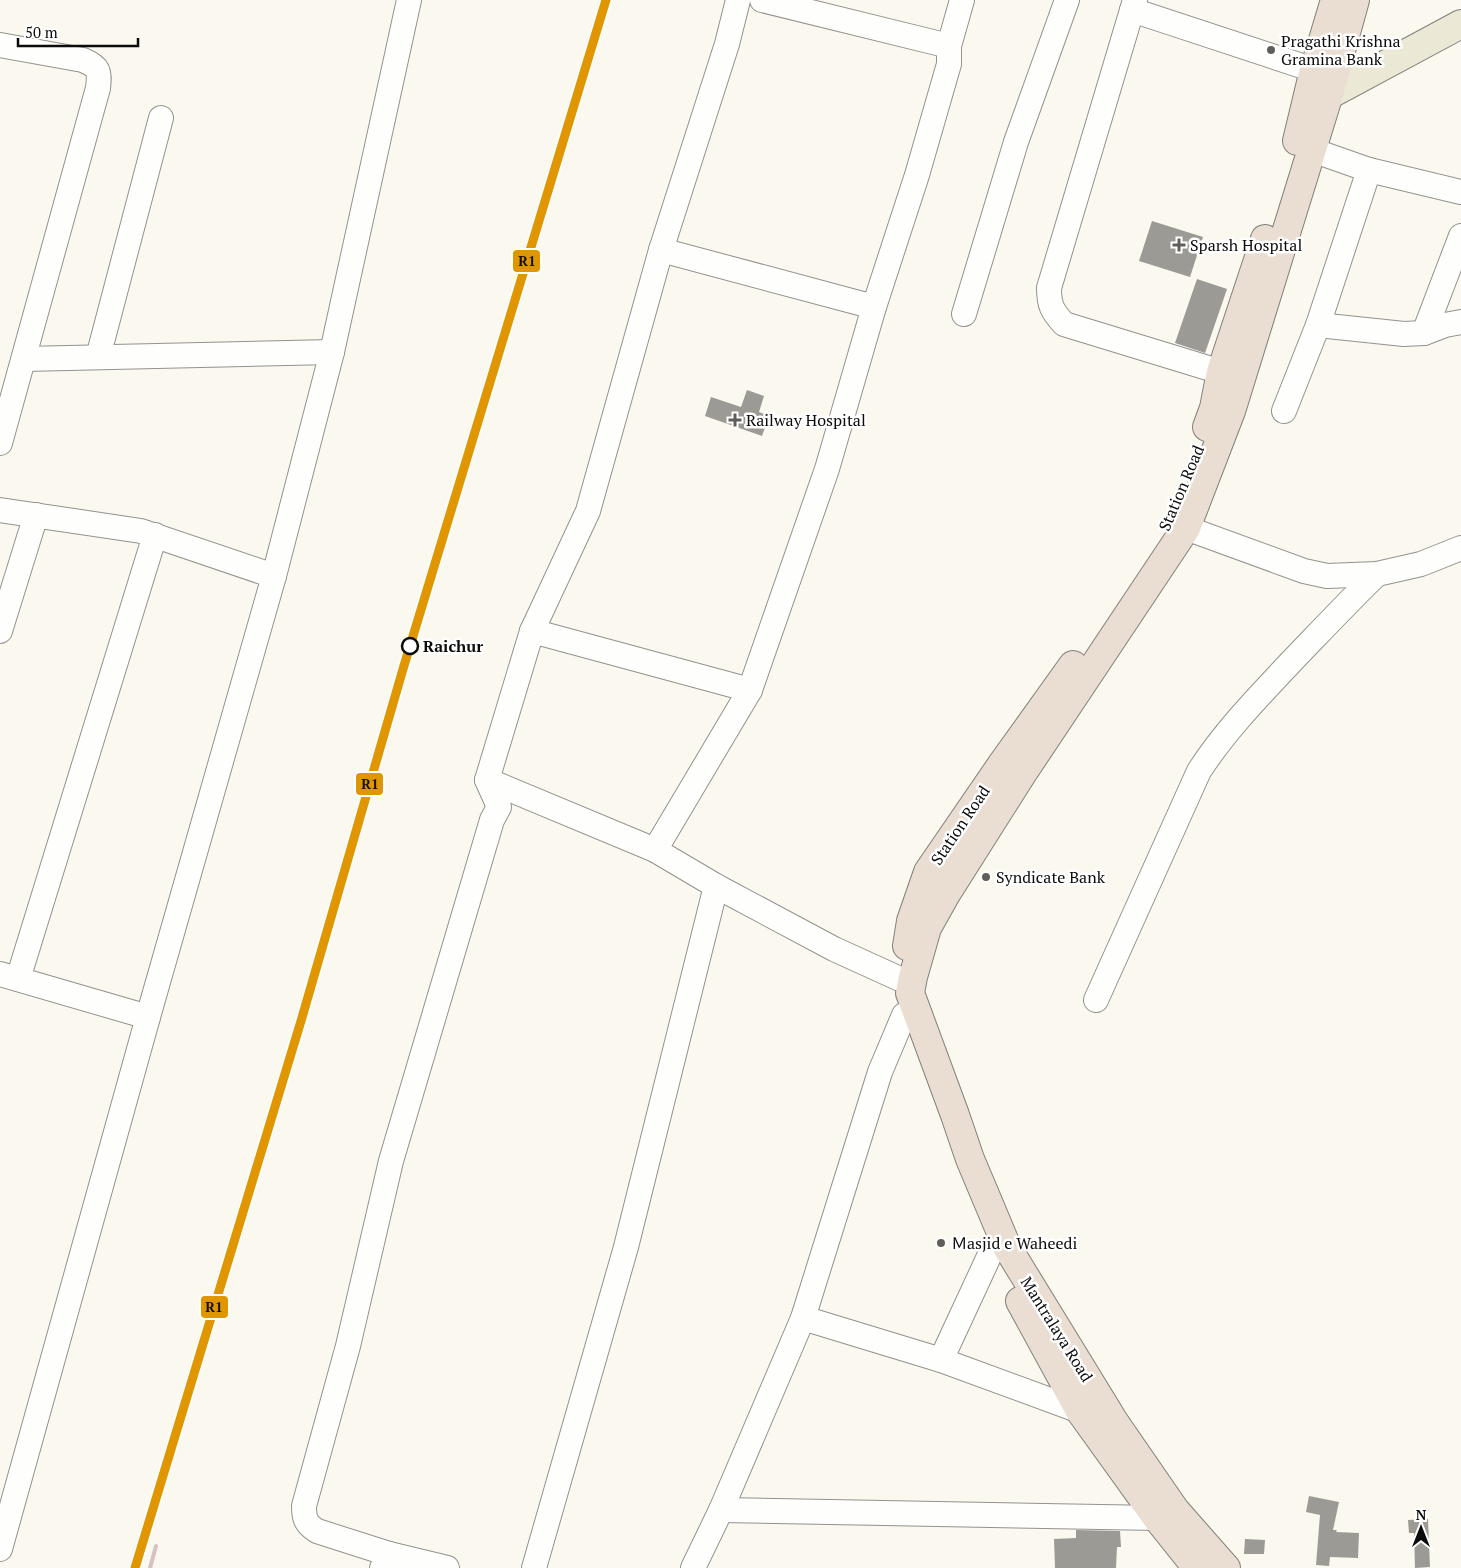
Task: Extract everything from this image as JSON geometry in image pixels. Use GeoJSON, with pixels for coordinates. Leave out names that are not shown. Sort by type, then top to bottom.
{"type":"FeatureCollection","features":[{"type":"Feature","properties":{"kind":"highway","name":"Station Road"},"geometry":{"type":"LineString","coordinates":[[907,978],[911,921],[928,872],[1002,764],[1128,590],[1170,522],[1214,408],[1221,372],[1296,146],[1314,70],[1335,0]]}},
{"type":"Feature","properties":{"kind":"highway","name":"Station Road"},"geometry":{"type":"LineString","coordinates":[[907,978],[927,928],[946,894],[1022,774],[1186,528],[1232,411],[1329,94],[1355,0]]}},
{"type":"Feature","properties":{"kind":"highway","name":"Mantralaya Road"},"geometry":{"type":"LineString","coordinates":[[907,978],[898,992],[904,1015],[958,1170],[992,1250],[1080,1411],[1157,1518],[1198,1568]]}},
{"type":"Feature","properties":{"kind":"highway","name":"Mantralaya Road"},"geometry":{"type":"LineString","coordinates":[[907,978],[910,993],[956,1115],[970,1159],[1007,1247],[1121,1430],[1175,1510],[1226,1568]]}},
{"type":"Feature","properties":{"kind":"main road"},"geometry":{"type":"LineString","coordinates":[[1305,109],[1329,94],[1461,24]]}},
{"type":"Feature","properties":{"kind":"street"},"geometry":{"type":"LineString","coordinates":[[0,1549],[148,1017],[274,576],[332,352],[409,0]]}},
{"type":"Feature","properties":{"kind":"street"},"geometry":{"type":"LineString","coordinates":[[447,1568],[385,1561],[317,1531],[308,1525],[304,1517],[304,1506],[348,1346],[392,1161],[492,820],[499,807],[487,780],[532,631],[588,511],[662,250],[727,44],[738,0]]}},
{"type":"Feature","properties":{"kind":"street"},"geometry":{"type":"LineString","coordinates":[[762,0],[948,46]]}},
{"type":"Feature","properties":{"kind":"street"},"geometry":{"type":"LineString","coordinates":[[655,850],[750,690],[827,469],[874,307],[917,175],[948,64],[948,46],[962,0]]}},
{"type":"Feature","properties":{"kind":"street"},"geometry":{"type":"LineString","coordinates":[[964,314],[1016,142],[1067,0]]}},
{"type":"Feature","properties":{"kind":"street"},"geometry":{"type":"LineString","coordinates":[[1221,372],[1064,324],[1054,314],[1049,300],[1049,288],[1133,5],[1314,70]]}},
{"type":"Feature","properties":{"kind":"street"},"geometry":{"type":"LineString","coordinates":[[0,45],[83,60],[93,64],[100,76],[24,359],[7,386],[0,443]]}},
{"type":"Feature","properties":{"kind":"street"},"geometry":{"type":"LineString","coordinates":[[98,356],[161,118]]}},
{"type":"Feature","properties":{"kind":"street"},"geometry":{"type":"LineString","coordinates":[[1312,150],[1368,170],[1461,192]]}},
{"type":"Feature","properties":{"kind":"street"},"geometry":{"type":"LineString","coordinates":[[1284,411],[1318,325],[1368,170]]}},
{"type":"Feature","properties":{"kind":"street"},"geometry":{"type":"LineString","coordinates":[[1424,332],[1461,236]]}},
{"type":"Feature","properties":{"kind":"street"},"geometry":{"type":"LineString","coordinates":[[662,250],[874,307]]}},
{"type":"Feature","properties":{"kind":"street"},"geometry":{"type":"LineString","coordinates":[[1318,325],[1404,334],[1424,332],[1445,324],[1461,322]]}},
{"type":"Feature","properties":{"kind":"street"},"geometry":{"type":"LineString","coordinates":[[24,359],[332,352]]}},
{"type":"Feature","properties":{"kind":"street"},"geometry":{"type":"LineString","coordinates":[[0,510],[122,527],[155,535],[274,576]]}},
{"type":"Feature","properties":{"kind":"street"},"geometry":{"type":"LineString","coordinates":[[0,631],[36,515]]}},
{"type":"Feature","properties":{"kind":"street"},"geometry":{"type":"LineString","coordinates":[[1186,528],[1304,571],[1327,576],[1377,574],[1421,564],[1461,548]]}},
{"type":"Feature","properties":{"kind":"street"},"geometry":{"type":"LineString","coordinates":[[148,1017],[9,977],[155,535]]}},
{"type":"Feature","properties":{"kind":"street"},"geometry":{"type":"LineString","coordinates":[[1096,1000],[1199,771],[1241,715],[1377,574]]}},
{"type":"Feature","properties":{"kind":"street"},"geometry":{"type":"LineString","coordinates":[[532,631],[750,690]]}},
{"type":"Feature","properties":{"kind":"street"},"geometry":{"type":"LineString","coordinates":[[487,780],[655,850],[716,886],[834,949],[907,978]]}},
{"type":"Feature","properties":{"kind":"street"},"geometry":{"type":"LineString","coordinates":[[534,1568],[626,1247],[716,886]]}},
{"type":"Feature","properties":{"kind":"street"},"geometry":{"type":"LineString","coordinates":[[693,1568],[721,1510],[803,1318],[880,1072],[904,1015]]}},
{"type":"Feature","properties":{"kind":"street"},"geometry":{"type":"LineString","coordinates":[[941,1360],[992,1250]]}},
{"type":"Feature","properties":{"kind":"street"},"geometry":{"type":"LineString","coordinates":[[803,1318],[941,1360],[1080,1411]]}},
{"type":"Feature","properties":{"kind":"street"},"geometry":{"type":"LineString","coordinates":[[721,1510],[1157,1518]]}},
{"type":"Feature","properties":{"kind":"building"},"geometry":{"type":"Polygon","coordinates":[[[1152,221],[1203,237],[1190,277],[1139,261],[1152,221]]]}},
{"type":"Feature","properties":{"kind":"building"},"geometry":{"type":"Polygon","coordinates":[[[1197,279],[1227,289],[1205,353],[1175,343],[1197,279]]]}},
{"type":"Feature","properties":{"kind":"building"},"geometry":{"type":"Polygon","coordinates":[[[747,390],[764,396],[759,412],[769,416],[762,436],[705,416],[711,397],[741,407],[747,390]]]}},
{"type":"Feature","properties":{"kind":"building"},"geometry":{"type":"Polygon","coordinates":[[[1309,1496],[1339,1502],[1333,1530],[1337,1530],[1336,1532],[1359,1533],[1358,1558],[1330,1557],[1329,1566],[1316,1565],[1320,1515],[1306,1512],[1309,1496]]]}},
{"type":"Feature","properties":{"kind":"building"},"geometry":{"type":"Polygon","coordinates":[[[1428,1519],[1430,1567],[1415,1568],[1414,1533],[1409,1533],[1408,1520],[1428,1519]]]}},
{"type":"Feature","properties":{"kind":"building"},"geometry":{"type":"Polygon","coordinates":[[[1076,1530],[1120,1531],[1121,1547],[1117,1547],[1116,1568],[1055,1568],[1054,1539],[1076,1538],[1076,1530]]]}},
{"type":"Feature","properties":{"kind":"building"},"geometry":{"type":"Polygon","coordinates":[[[1245,1539],[1265,1540],[1264,1554],[1244,1554],[1245,1539]]]}},
{"type":"Feature","properties":{"kind":"railway"},"geometry":{"type":"LineString","coordinates":[[135,1568],[301,1021],[403,669],[606,0]]}},
{"type":"Feature","properties":{"kind":"railway"},"geometry":{"type":"LineString","coordinates":[[150,1568],[156,1546]]}},
{"type":"Feature","properties":{"kind":"transit line","name":"R1"},"geometry":{"type":"LineString","coordinates":[[135,1568],[301,1021],[403,669],[606,0]]}},
{"type":"Feature","properties":{"kind":"place","name":"Pragathi Krishna Gramina Bank"},"geometry":{"type":"Point","coordinates":[1271,50]}},
{"type":"Feature","properties":{"kind":"place","name":"Sparsh Hospital"},"geometry":{"type":"Point","coordinates":[1179,245]}},
{"type":"Feature","properties":{"kind":"place","name":"Railway Hospital"},"geometry":{"type":"Point","coordinates":[735,420]}},
{"type":"Feature","properties":{"kind":"place","name":"Raichur"},"geometry":{"type":"Point","coordinates":[410,646]}},
{"type":"Feature","properties":{"kind":"place","name":"Syndicate Bank"},"geometry":{"type":"Point","coordinates":[986,877]}},
{"type":"Feature","properties":{"kind":"place","name":"Ｍasjid e Waheedi"},"geometry":{"type":"Point","coordinates":[941,1243]}}]}
